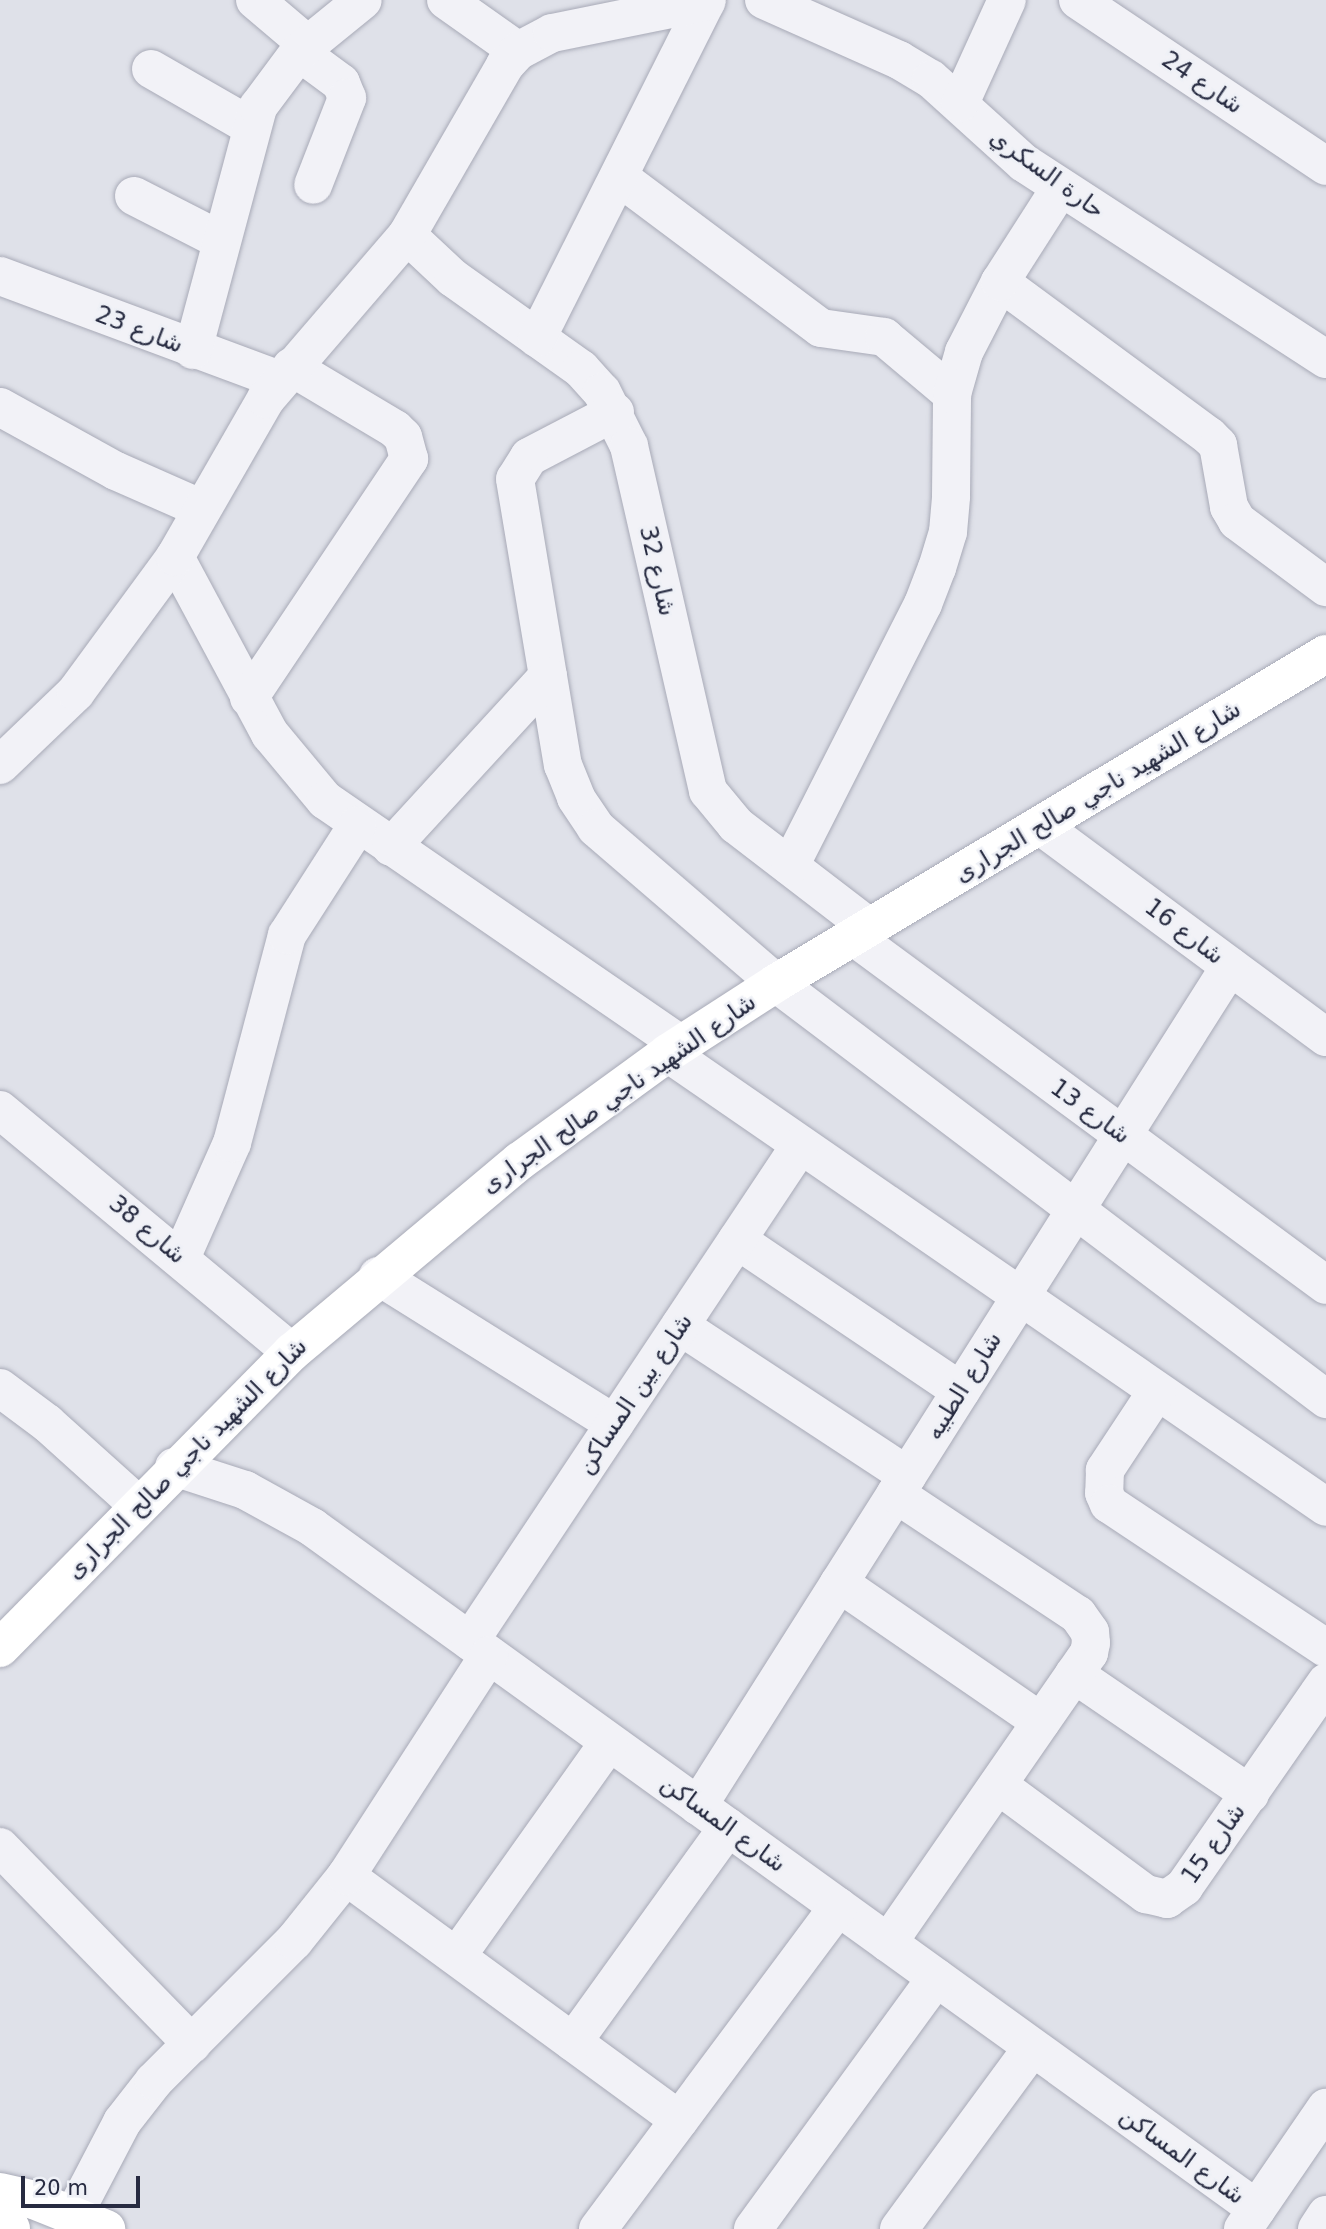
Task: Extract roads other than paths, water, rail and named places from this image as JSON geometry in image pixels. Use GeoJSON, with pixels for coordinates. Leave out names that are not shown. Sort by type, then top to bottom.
{"type":"FeatureCollection","features":[{"type":"Feature","properties":{"kind":"street"},"geometry":{"type":"LineString","coordinates":[[255,0],[341,83],[347,98],[313,185]]}},
{"type":"Feature","properties":{"kind":"street"},"geometry":{"type":"LineString","coordinates":[[193,350],[250,126],[278,76],[303,48],[363,0]]}},
{"type":"Feature","properties":{"kind":"street"},"geometry":{"type":"LineString","coordinates":[[446,0],[518,51]]}},
{"type":"Feature","properties":{"kind":"street","name":"حارة السكري"},"geometry":{"type":"LineString","coordinates":[[764,0],[899,60],[960,103],[999,142],[1060,188],[1326,359]]}},
{"type":"Feature","properties":{"kind":"street"},"geometry":{"type":"LineString","coordinates":[[960,103],[1007,0]]}},
{"type":"Feature","properties":{"kind":"street","name":"شارع 24"},"geometry":{"type":"LineString","coordinates":[[1078,0],[1326,166]]}},
{"type":"Feature","properties":{"kind":"street"},"geometry":{"type":"LineString","coordinates":[[0,765],[76,692],[176,557],[285,373],[407,234],[505,65],[518,51],[552,33],[707,1]]}},
{"type":"Feature","properties":{"kind":"street"},"geometry":{"type":"LineString","coordinates":[[537,338],[707,1]]}},
{"type":"Feature","properties":{"kind":"street"},"geometry":{"type":"LineString","coordinates":[[151,69],[250,126]]}},
{"type":"Feature","properties":{"kind":"street"},"geometry":{"type":"LineString","coordinates":[[619,177],[821,328],[884,337],[952,394]]}},
{"type":"Feature","properties":{"kind":"street"},"geometry":{"type":"LineString","coordinates":[[790,866],[923,604],[937,568],[950,508],[952,394],[964,352],[1000,282],[1060,188]]}},
{"type":"Feature","properties":{"kind":"street"},"geometry":{"type":"LineString","coordinates":[[134,196],[220,240]]}},
{"type":"Feature","properties":{"kind":"street","name":"شارع 32"},"geometry":{"type":"LineString","coordinates":[[407,234],[453,278],[581,369],[615,412],[629,446],[709,791],[736,825],[790,866],[862,933]]}},
{"type":"Feature","properties":{"kind":"street","name":"شارع 23"},"geometry":{"type":"LineString","coordinates":[[0,276],[193,350],[285,373],[395,429],[403,437],[408,458],[249,698]]}},
{"type":"Feature","properties":{"kind":"street"},"geometry":{"type":"LineString","coordinates":[[1000,282],[1209,436],[1218,445],[1229,507],[1237,521],[1326,587]]}},
{"type":"Feature","properties":{"kind":"street"},"geometry":{"type":"LineString","coordinates":[[0,407],[116,471],[202,509]]}},
{"type":"Feature","properties":{"kind":"street"},"geometry":{"type":"LineString","coordinates":[[615,412],[529,457],[517,471],[563,765],[576,798],[596,828],[776,983],[1326,1399]]}},
{"type":"Feature","properties":{"kind":"street"},"geometry":{"type":"LineString","coordinates":[[176,557],[249,698],[295,769],[357,826],[391,847],[674,1049],[800,1147],[1326,1507]]}},
{"type":"Feature","properties":{"kind":"street","name":"شارع الشهيد ناجي صالح الجرارى"},"geometry":{"type":"LineString","coordinates":[[0,1648],[174,1467],[292,1352],[378,1276],[520,1161],[674,1049],[776,983],[1042,827],[1326,654]]}},
{"type":"Feature","properties":{"kind":"street"},"geometry":{"type":"LineString","coordinates":[[391,847],[548,676]]}},
{"type":"Feature","properties":{"kind":"street"},"geometry":{"type":"LineString","coordinates":[[181,1258],[232,1143],[287,935],[357,826]]}},
{"type":"Feature","properties":{"kind":"street","name":"شارع 16"},"geometry":{"type":"LineString","coordinates":[[1042,827],[1326,1037]]}},
{"type":"Feature","properties":{"kind":"street","name":"شارع 13"},"geometry":{"type":"LineString","coordinates":[[862,933],[1123,1136],[1326,1285]]}},
{"type":"Feature","properties":{"kind":"street","name":"شارع الطبيه"},"geometry":{"type":"LineString","coordinates":[[573,2042],[713,1817],[839,1583],[1230,967]]}},
{"type":"Feature","properties":{"kind":"street","name":"شارع 38"},"geometry":{"type":"LineString","coordinates":[[0,1110],[292,1352]]}},
{"type":"Feature","properties":{"kind":"street","name":"شارع بين المساكن"},"geometry":{"type":"LineString","coordinates":[[90,2222],[122,2122],[154,2081],[294,1941],[346,1876],[479,1648],[615,1424],[800,1147]]}},
{"type":"Feature","properties":{"kind":"street"},"geometry":{"type":"LineString","coordinates":[[737,1240],[961,1391]]}},
{"type":"Feature","properties":{"kind":"street"},"geometry":{"type":"LineString","coordinates":[[378,1276],[615,1424]]}},
{"type":"Feature","properties":{"kind":"street"},"geometry":{"type":"LineString","coordinates":[[680,1326],[902,1485],[1085,1623],[1090,1632],[1089,1653],[888,1943]]}},
{"type":"Feature","properties":{"kind":"street"},"geometry":{"type":"LineString","coordinates":[[0,1388],[47,1423],[138,1505]]}},
{"type":"Feature","properties":{"kind":"street"},"geometry":{"type":"LineString","coordinates":[[1157,1391],[1105,1470],[1104,1493],[1109,1504],[1326,1648]]}},
{"type":"Feature","properties":{"kind":"street","name":"شارع المساكن"},"geometry":{"type":"LineString","coordinates":[[174,1467],[246,1490],[280,1507],[1032,2048],[1250,2219]]}},
{"type":"Feature","properties":{"kind":"street"},"geometry":{"type":"LineString","coordinates":[[839,1583],[1041,1722]]}},
{"type":"Feature","properties":{"kind":"street"},"geometry":{"type":"LineString","coordinates":[[1074,1674],[1250,1794]]}},
{"type":"Feature","properties":{"kind":"street","name":"شارع 15"},"geometry":{"type":"LineString","coordinates":[[998,1785],[1155,1899],[1177,1895],[1326,1683]]}},
{"type":"Feature","properties":{"kind":"street"},"geometry":{"type":"LineString","coordinates":[[457,1956],[609,1742]]}},
{"type":"Feature","properties":{"kind":"street"},"geometry":{"type":"LineString","coordinates":[[0,1847],[192,2044]]}},
{"type":"Feature","properties":{"kind":"street"},"geometry":{"type":"LineString","coordinates":[[346,1876],[679,2120]]}},
{"type":"Feature","properties":{"kind":"street"},"geometry":{"type":"LineString","coordinates":[[598,2229],[838,1907]]}},
{"type":"Feature","properties":{"kind":"street"},"geometry":{"type":"LineString","coordinates":[[752,2229],[936,1978]]}},
{"type":"Feature","properties":{"kind":"street"},"geometry":{"type":"LineString","coordinates":[[899,2229],[1032,2048]]}},
{"type":"Feature","properties":{"kind":"street"},"geometry":{"type":"LineString","coordinates":[[1250,2219],[1326,2108]]}},
{"type":"Feature","properties":{"kind":"street"},"geometry":{"type":"LineString","coordinates":[[0,2192],[90,2222]]}},
{"type":"Feature","properties":{"kind":"street"},"geometry":{"type":"LineString","coordinates":[[0,2204],[11,2229]]}},
{"type":"Feature","properties":{"kind":"street"},"geometry":{"type":"LineString","coordinates":[[1317,2229],[1326,2215]]}}]}
